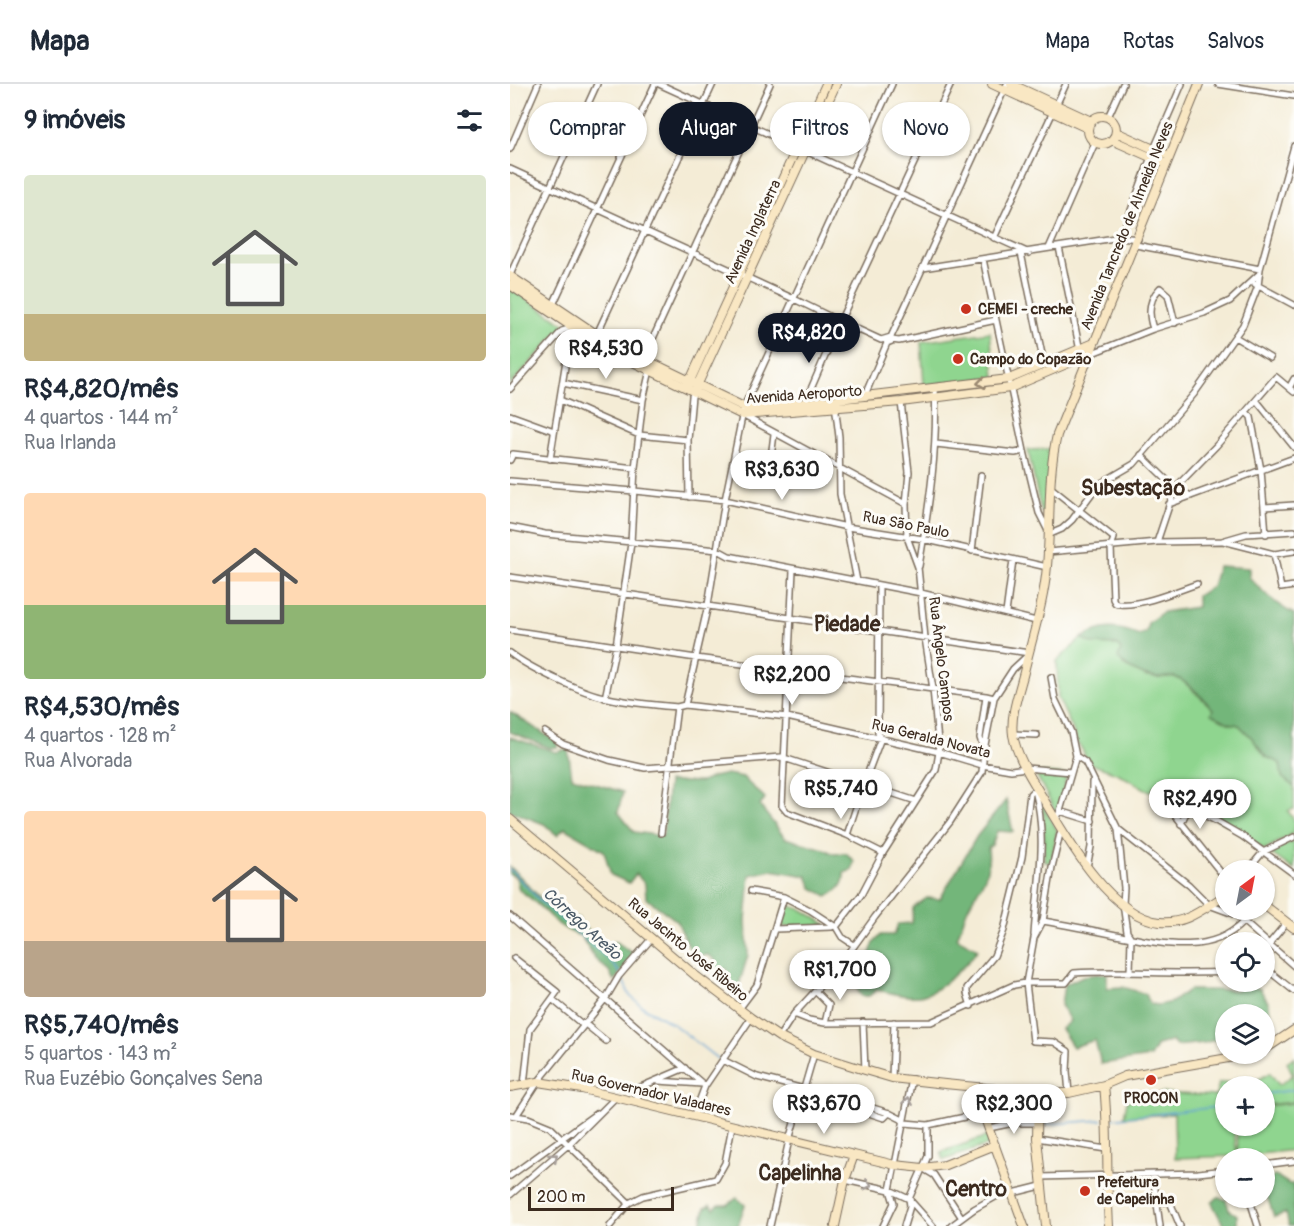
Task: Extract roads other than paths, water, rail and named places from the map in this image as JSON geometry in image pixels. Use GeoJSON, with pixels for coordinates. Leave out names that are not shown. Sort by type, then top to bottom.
{"type":"FeatureCollection","features":[{"type":"Feature","properties":{"kind":"street"},"geometry":{"type":"LineString","coordinates":[[510,149],[538,84]]}},
{"type":"Feature","properties":{"kind":"street"},"geometry":{"type":"LineString","coordinates":[[510,275],[597,84]]}},
{"type":"Feature","properties":{"kind":"street"},"geometry":{"type":"LineString","coordinates":[[551,308],[657,84],[699,102]]}},
{"type":"Feature","properties":{"kind":"street"},"geometry":{"type":"LineString","coordinates":[[705,102],[712,84]]}},
{"type":"Feature","properties":{"kind":"street"},"geometry":{"type":"LineString","coordinates":[[758,111],[770,84]]}},
{"type":"Feature","properties":{"kind":"street","name":"Avenida Inglaterra"},"geometry":{"type":"LineString","coordinates":[[819,102],[826,84]]}},
{"type":"Feature","properties":{"kind":"street","name":"Avenida Inglaterra"},"geometry":{"type":"LineString","coordinates":[[826,102],[836,84]]}},
{"type":"Feature","properties":{"kind":"street"},"geometry":{"type":"LineString","coordinates":[[685,705],[708,605],[725,500],[743,411],[892,84]]}},
{"type":"Feature","properties":{"kind":"street"},"geometry":{"type":"LineString","coordinates":[[804,407],[840,321],[951,84]]}},
{"type":"Feature","properties":{"kind":"street"},"geometry":{"type":"LineString","coordinates":[[992,84],[1008,86],[1089,125]]}},
{"type":"Feature","properties":{"kind":"street"},"geometry":{"type":"LineString","coordinates":[[994,238],[1066,84]]}},
{"type":"Feature","properties":{"kind":"street"},"geometry":{"type":"LineString","coordinates":[[1108,117],[1123,84]]}},
{"type":"Feature","properties":{"kind":"street"},"geometry":{"type":"LineString","coordinates":[[1121,237],[1182,84]]}},
{"type":"Feature","properties":{"kind":"street","name":"Avenida Tancredo de Almeida Neves"},"geometry":{"type":"LineString","coordinates":[[1199,84],[1057,435],[1050,487],[1047,567],[1043,594],[1015,707],[1013,734],[1034,785],[1061,830],[1087,867],[1123,904],[1148,919],[1167,923],[1195,915],[1215,901]]}},
{"type":"Feature","properties":{"kind":"street"},"geometry":{"type":"LineString","coordinates":[[1218,84],[1251,87],[1294,96]]}},
{"type":"Feature","properties":{"kind":"street"},"geometry":{"type":"LineString","coordinates":[[1270,92],[1272,84]]}},
{"type":"Feature","properties":{"kind":"street"},"geometry":{"type":"LineString","coordinates":[[865,395],[1008,86]]}},
{"type":"Feature","properties":{"kind":"street"},"geometry":{"type":"LineString","coordinates":[[1099,116],[1108,117],[1115,125],[1114,136],[1107,143],[1095,143],[1089,136],[1089,125],[1099,116]]}},
{"type":"Feature","properties":{"kind":"street"},"geometry":{"type":"LineString","coordinates":[[1114,136],[1167,160]]}},
{"type":"Feature","properties":{"kind":"street"},"geometry":{"type":"LineString","coordinates":[[1049,248],[1095,143]]}},
{"type":"Feature","properties":{"kind":"street"},"geometry":{"type":"LineString","coordinates":[[983,259],[1024,451],[1039,513],[1048,533],[1062,529],[1072,520],[1098,485],[1134,464],[1194,394],[1243,325],[1258,286],[1259,272],[1294,146]]}},
{"type":"Feature","properties":{"kind":"street"},"geometry":{"type":"LineString","coordinates":[[595,338],[680,156]]}},
{"type":"Feature","properties":{"kind":"street"},"geometry":{"type":"LineString","coordinates":[[643,361],[737,156]]}},
{"type":"Feature","properties":{"kind":"street","name":"Avenida Inglaterra"},"geometry":{"type":"LineString","coordinates":[[692,388],[798,156]]}},
{"type":"Feature","properties":{"kind":"street"},"geometry":{"type":"LineString","coordinates":[[816,156],[947,217],[1029,252]]}},
{"type":"Feature","properties":{"kind":"street"},"geometry":{"type":"LineString","coordinates":[[510,169],[881,340],[898,340],[996,320]]}},
{"type":"Feature","properties":{"kind":"street"},"geometry":{"type":"LineString","coordinates":[[923,268],[1121,237],[1259,272]]}},
{"type":"Feature","properties":{"kind":"street"},"geometry":{"type":"LineString","coordinates":[[1001,256],[1005,250],[1003,242]]}},
{"type":"Feature","properties":{"kind":"street"},"geometry":{"type":"LineString","coordinates":[[1059,247],[1080,353]]}},
{"type":"Feature","properties":{"kind":"street"},"geometry":{"type":"LineString","coordinates":[[1021,253],[1044,364]]}},
{"type":"Feature","properties":{"kind":"street"},"geometry":{"type":"LineString","coordinates":[[1090,354],[1153,329],[1204,313],[1230,301],[1259,272]]}},
{"type":"Feature","properties":{"kind":"street","name":"Avenida Aeroporto"},"geometry":{"type":"LineString","coordinates":[[510,275],[551,308],[595,338]]}},
{"type":"Feature","properties":{"kind":"street"},"geometry":{"type":"LineString","coordinates":[[1251,281],[1294,305]]}},
{"type":"Feature","properties":{"kind":"street","name":"Avenida Aeroporto"},"geometry":{"type":"LineString","coordinates":[[510,285],[551,308],[570,327],[643,361],[692,388]]}},
{"type":"Feature","properties":{"kind":"street"},"geometry":{"type":"LineString","coordinates":[[1153,329],[1148,315],[1153,295],[1160,288],[1168,295],[1175,323]]}},
{"type":"Feature","properties":{"kind":"street"},"geometry":{"type":"LineString","coordinates":[[510,389],[562,330],[570,327],[550,459]]}},
{"type":"Feature","properties":{"kind":"street"},"geometry":{"type":"LineString","coordinates":[[1235,337],[1269,358]]}},
{"type":"Feature","properties":{"kind":"street","name":"Avenida Aeroporto"},"geometry":{"type":"LineString","coordinates":[[643,361],[650,370],[743,411],[901,402],[1010,388],[1080,353],[1094,343]]}},
{"type":"Feature","properties":{"kind":"street","name":"Avenida Aeroporto"},"geometry":{"type":"LineString","coordinates":[[835,404],[865,395],[1009,379],[1044,364],[1080,353],[1090,354]]}},
{"type":"Feature","properties":{"kind":"street"},"geometry":{"type":"LineString","coordinates":[[605,698],[616,646],[632,543],[635,468],[650,370]]}},
{"type":"Feature","properties":{"kind":"street"},"geometry":{"type":"LineString","coordinates":[[1157,542],[1175,488],[1276,377],[1292,390],[1294,379]]}},
{"type":"Feature","properties":{"kind":"street"},"geometry":{"type":"LineString","coordinates":[[563,383],[644,400]]}},
{"type":"Feature","properties":{"kind":"street"},"geometry":{"type":"LineString","coordinates":[[689,497],[688,440],[692,388]]}},
{"type":"Feature","properties":{"kind":"street"},"geometry":{"type":"LineString","coordinates":[[918,567],[932,489],[936,444],[935,388]]}},
{"type":"Feature","properties":{"kind":"street"},"geometry":{"type":"LineString","coordinates":[[560,400],[639,435],[688,440]]}},
{"type":"Feature","properties":{"kind":"street"},"geometry":{"type":"LineString","coordinates":[[1256,400],[1294,447]]}},
{"type":"Feature","properties":{"kind":"street","name":"Rua Ângelo Campos"},"geometry":{"type":"LineString","coordinates":[[834,927],[861,895],[883,853],[936,770],[939,752],[918,567],[907,537],[906,504],[909,472],[901,402]]}},
{"type":"Feature","properties":{"kind":"street"},"geometry":{"type":"LineString","coordinates":[[835,404],[838,468],[844,520],[857,581]]}},
{"type":"Feature","properties":{"kind":"street"},"geometry":{"type":"LineString","coordinates":[[743,411],[774,434],[906,504]]}},
{"type":"Feature","properties":{"kind":"street"},"geometry":{"type":"LineString","coordinates":[[1246,412],[1251,417],[1261,470],[1266,534]]}},
{"type":"Feature","properties":{"kind":"street"},"geometry":{"type":"LineString","coordinates":[[510,415],[554,430]]}},
{"type":"Feature","properties":{"kind":"street"},"geometry":{"type":"LineString","coordinates":[[768,481],[774,434]]}},
{"type":"Feature","properties":{"kind":"street"},"geometry":{"type":"LineString","coordinates":[[936,444],[1015,453],[1024,451]]}},
{"type":"Feature","properties":{"kind":"street"},"geometry":{"type":"LineString","coordinates":[[510,460],[513,454],[635,468]]}},
{"type":"Feature","properties":{"kind":"street"},"geometry":{"type":"LineString","coordinates":[[1141,455],[1175,488],[1191,496]]}},
{"type":"Feature","properties":{"kind":"street"},"geometry":{"type":"LineString","coordinates":[[1169,504],[1294,458]]}},
{"type":"Feature","properties":{"kind":"street"},"geometry":{"type":"LineString","coordinates":[[972,551],[981,475]]}},
{"type":"Feature","properties":{"kind":"street","name":"Rua São Paulo"},"geometry":{"type":"LineString","coordinates":[[510,482],[725,500],[847,527],[923,539],[1047,567]]}},
{"type":"Feature","properties":{"kind":"street"},"geometry":{"type":"LineString","coordinates":[[1050,487],[1114,538],[1111,547],[1113,599],[1117,604],[1167,595],[1197,584]]}},
{"type":"Feature","properties":{"kind":"street"},"geometry":{"type":"LineString","coordinates":[[1264,507],[1294,505]]}},
{"type":"Feature","properties":{"kind":"street"},"geometry":{"type":"LineString","coordinates":[[510,527],[533,532],[632,543],[718,550],[729,556],[921,593],[1036,621]]}},
{"type":"Feature","properties":{"kind":"street"},"geometry":{"type":"LineString","coordinates":[[1222,541],[1246,534],[1294,531]]}},
{"type":"Feature","properties":{"kind":"street"},"geometry":{"type":"LineString","coordinates":[[1047,552],[1157,542],[1222,541],[1274,554],[1294,551]]}},
{"type":"Feature","properties":{"kind":"street"},"geometry":{"type":"LineString","coordinates":[[1274,554],[1281,588],[1294,586]]}},
{"type":"Feature","properties":{"kind":"street"},"geometry":{"type":"LineString","coordinates":[[1006,613],[1013,560]]}},
{"type":"Feature","properties":{"kind":"street"},"geometry":{"type":"LineString","coordinates":[[793,570],[782,806],[786,812],[848,835],[883,853]]}},
{"type":"Feature","properties":{"kind":"street"},"geometry":{"type":"LineString","coordinates":[[510,577],[1028,654]]}},
{"type":"Feature","properties":{"kind":"street"},"geometry":{"type":"LineString","coordinates":[[848,835],[881,738],[878,733],[879,586]]}},
{"type":"Feature","properties":{"kind":"street"},"geometry":{"type":"LineString","coordinates":[[510,630],[696,658],[995,696]]}},
{"type":"Feature","properties":{"kind":"street","name":"Rua Geralda Novata"},"geometry":{"type":"LineString","coordinates":[[510,653],[578,688],[605,698],[787,717],[939,752],[982,765],[1011,770],[1026,768],[1071,772]]}},
{"type":"Feature","properties":{"kind":"street"},"geometry":{"type":"LineString","coordinates":[[780,1037],[794,1014],[816,992],[950,822],[982,772],[995,696],[1013,669],[1028,654]]}},
{"type":"Feature","properties":{"kind":"street"},"geometry":{"type":"LineString","coordinates":[[1051,677],[1055,699],[1071,732],[1076,756],[1056,820]]}},
{"type":"Feature","properties":{"kind":"street"},"geometry":{"type":"LineString","coordinates":[[984,750],[980,738],[986,696]]}},
{"type":"Feature","properties":{"kind":"street"},"geometry":{"type":"LineString","coordinates":[[661,833],[677,707]]}},
{"type":"Feature","properties":{"kind":"street"},"geometry":{"type":"LineString","coordinates":[[545,732],[563,744],[609,760],[645,768],[785,758],[916,801]]}},
{"type":"Feature","properties":{"kind":"street"},"geometry":{"type":"LineString","coordinates":[[1013,734],[1037,735]]}},
{"type":"Feature","properties":{"kind":"street"},"geometry":{"type":"LineString","coordinates":[[1076,756],[1084,762],[1119,829],[1124,888],[1123,904],[1127,932],[1131,938],[1130,972]]}},
{"type":"Feature","properties":{"kind":"street"},"geometry":{"type":"LineString","coordinates":[[1087,867],[1091,847],[1092,778]]}},
{"type":"Feature","properties":{"kind":"street"},"geometry":{"type":"LineString","coordinates":[[1034,785],[1040,806],[1042,864],[1034,938],[1026,983],[1033,1041],[1054,1042],[1068,1051],[1069,1093]]}},
{"type":"Feature","properties":{"kind":"street"},"geometry":{"type":"LineString","coordinates":[[971,1006],[967,988],[994,956],[1004,930],[1022,857],[1030,794],[1034,785]]}},
{"type":"Feature","properties":{"kind":"street"},"geometry":{"type":"LineString","coordinates":[[1215,866],[1157,794],[1242,836],[1294,874]]}},
{"type":"Feature","properties":{"kind":"street"},"geometry":{"type":"LineString","coordinates":[[1168,808],[1174,801]]}},
{"type":"Feature","properties":{"kind":"street"},"geometry":{"type":"LineString","coordinates":[[1181,824],[1191,809]]}},
{"type":"Feature","properties":{"kind":"street"},"geometry":{"type":"LineString","coordinates":[[1060,811],[1092,821]]}},
{"type":"Feature","properties":{"kind":"street","name":"Rua Jacinto José Ribeiro"},"geometry":{"type":"LineString","coordinates":[[510,819],[696,976],[751,1018],[780,1037],[814,1054],[892,1078],[1038,1093],[1069,1093],[1104,1085],[1125,1076],[1215,1060]]}},
{"type":"Feature","properties":{"kind":"street"},"geometry":{"type":"LineString","coordinates":[[1119,829],[1189,885],[1209,905],[1227,910],[1256,932]]}},
{"type":"Feature","properties":{"kind":"street"},"geometry":{"type":"LineString","coordinates":[[1034,938],[1043,921],[1061,830]]}},
{"type":"Feature","properties":{"kind":"street"},"geometry":{"type":"LineString","coordinates":[[1256,860],[1263,852],[1294,837]]}},
{"type":"Feature","properties":{"kind":"street"},"geometry":{"type":"LineString","coordinates":[[1042,864],[1052,867]]}},
{"type":"Feature","properties":{"kind":"street"},"geometry":{"type":"LineString","coordinates":[[752,891],[784,897],[810,910],[854,945]]}},
{"type":"Feature","properties":{"kind":"street"},"geometry":{"type":"LineString","coordinates":[[739,1009],[757,985],[784,897]]}},
{"type":"Feature","properties":{"kind":"street"},"geometry":{"type":"LineString","coordinates":[[1275,913],[1294,928]]}},
{"type":"Feature","properties":{"kind":"street"},"geometry":{"type":"LineString","coordinates":[[510,916],[704,1085]]}},
{"type":"Feature","properties":{"kind":"street"},"geometry":{"type":"LineString","coordinates":[[1043,921],[1179,945],[1209,942],[1228,936],[1244,922]]}},
{"type":"Feature","properties":{"kind":"street"},"geometry":{"type":"LineString","coordinates":[[1275,936],[1287,922]]}},
{"type":"Feature","properties":{"kind":"street"},"geometry":{"type":"LineString","coordinates":[[775,929],[834,927]]}},
{"type":"Feature","properties":{"kind":"street"},"geometry":{"type":"LineString","coordinates":[[629,1203],[550,1127],[513,1115],[606,998],[621,974],[652,938]]}},
{"type":"Feature","properties":{"kind":"street"},"geometry":{"type":"LineString","coordinates":[[1275,949],[1294,966]]}},
{"type":"Feature","properties":{"kind":"street"},"geometry":{"type":"LineString","coordinates":[[514,958],[557,992],[530,1029],[524,1085]]}},
{"type":"Feature","properties":{"kind":"street"},"geometry":{"type":"LineString","coordinates":[[794,1014],[825,1023],[931,1022],[1014,985],[1066,983],[1074,973],[1105,971],[1179,974],[1215,972]]}},
{"type":"Feature","properties":{"kind":"street"},"geometry":{"type":"LineString","coordinates":[[1275,976],[1294,991]]}},
{"type":"Feature","properties":{"kind":"street"},"geometry":{"type":"LineString","coordinates":[[816,992],[829,1005],[825,1023]]}},
{"type":"Feature","properties":{"kind":"street"},"geometry":{"type":"LineString","coordinates":[[552,999],[606,1041]]}},
{"type":"Feature","properties":{"kind":"street"},"geometry":{"type":"LineString","coordinates":[[694,1115],[704,1085],[751,1018]]}},
{"type":"Feature","properties":{"kind":"street"},"geometry":{"type":"LineString","coordinates":[[863,1022],[865,1070]]}},
{"type":"Feature","properties":{"kind":"street"},"geometry":{"type":"LineString","coordinates":[[892,1078],[894,1022]]}},
{"type":"Feature","properties":{"kind":"street"},"geometry":{"type":"LineString","coordinates":[[1275,1043],[1294,1030]]}},
{"type":"Feature","properties":{"kind":"street"},"geometry":{"type":"LineString","coordinates":[[770,1226],[789,1140],[814,1054]]}},
{"type":"Feature","properties":{"kind":"street"},"geometry":{"type":"LineString","coordinates":[[723,1060],[757,1077],[804,1089],[862,1108],[884,1118],[889,1113],[905,1123],[928,1125],[983,1113]]}},
{"type":"Feature","properties":{"kind":"street"},"geometry":{"type":"LineString","coordinates":[[640,1103],[635,1090],[684,1068]]}},
{"type":"Feature","properties":{"kind":"street"},"geometry":{"type":"LineString","coordinates":[[884,1226],[894,1203],[890,1190],[912,1079]]}},
{"type":"Feature","properties":{"kind":"street"},"geometry":{"type":"LineString","coordinates":[[654,1082],[670,1081],[704,1085]]}},
{"type":"Feature","properties":{"kind":"street","name":"Rua Governador Valadares"},"geometry":{"type":"LineString","coordinates":[[510,1087],[538,1082],[582,1089],[895,1165],[923,1168],[945,1165],[995,1145]]}},
{"type":"Feature","properties":{"kind":"street"},"geometry":{"type":"LineString","coordinates":[[1104,1085],[1107,1118],[1106,1176],[1109,1226]]}},
{"type":"Feature","properties":{"kind":"street"},"geometry":{"type":"LineString","coordinates":[[981,1087],[983,1113],[1024,1226]]}},
{"type":"Feature","properties":{"kind":"street"},"geometry":{"type":"LineString","coordinates":[[1038,1093],[1037,1138],[1046,1226]]}},
{"type":"Feature","properties":{"kind":"street"},"geometry":{"type":"LineString","coordinates":[[510,1195],[568,1145],[615,1098]]}},
{"type":"Feature","properties":{"kind":"street"},"geometry":{"type":"LineString","coordinates":[[510,1176],[588,1118],[604,1109]]}},
{"type":"Feature","properties":{"kind":"street"},"geometry":{"type":"LineString","coordinates":[[989,1128],[1013,1123],[1038,1122]]}},
{"type":"Feature","properties":{"kind":"street"},"geometry":{"type":"LineString","coordinates":[[904,1226],[910,1206],[909,1199],[928,1156],[928,1125]]}},
{"type":"Feature","properties":{"kind":"street"},"geometry":{"type":"LineString","coordinates":[[610,1226],[629,1203],[659,1191],[716,1179],[725,1163],[732,1126]]}},
{"type":"Feature","properties":{"kind":"street"},"geometry":{"type":"LineString","coordinates":[[1037,1138],[1106,1149]]}},
{"type":"Feature","properties":{"kind":"street"},"geometry":{"type":"LineString","coordinates":[[835,1226],[845,1180],[854,1155]]}},
{"type":"Feature","properties":{"kind":"street"},"geometry":{"type":"LineString","coordinates":[[1275,1164],[1294,1161]]}},
{"type":"Feature","properties":{"kind":"street"},"geometry":{"type":"LineString","coordinates":[[923,1168],[934,1175],[962,1218]]}},
{"type":"Feature","properties":{"kind":"street"},"geometry":{"type":"LineString","coordinates":[[951,1226],[1004,1192],[1013,1193],[1041,1182],[1106,1176],[1215,1171]]}},
{"type":"Feature","properties":{"kind":"street"},"geometry":{"type":"LineString","coordinates":[[1153,1175],[1160,1226]]}},
{"type":"Feature","properties":{"kind":"street"},"geometry":{"type":"LineString","coordinates":[[845,1180],[890,1190],[909,1199],[933,1226]]}},
{"type":"Feature","properties":{"kind":"street"},"geometry":{"type":"LineString","coordinates":[[1156,1202],[1170,1202],[1180,1226]]}},
{"type":"Feature","properties":{"kind":"street"},"geometry":{"type":"LineString","coordinates":[[1252,1208],[1258,1226]]}},
{"type":"Feature","properties":{"kind":"waterway","name":"Córrego Areão"},"geometry":{"type":"LineString","coordinates":[[510,869],[543,904],[608,959],[620,973]]}},
{"type":"Feature","properties":{"kind":"waterway","name":"Córrego Areão"},"geometry":{"type":"LineString","coordinates":[[622,978],[630,996],[643,1007],[673,1024],[719,1060]]}},
{"type":"Feature","properties":{"kind":"waterway","name":"Córrego Areão"},"geometry":{"type":"LineString","coordinates":[[1275,1093],[1294,1090]]}},
{"type":"Feature","properties":{"kind":"waterway","name":"Córrego Areão"},"geometry":{"type":"LineString","coordinates":[[1110,1119],[1215,1107]]}},
{"type":"Feature","properties":{"kind":"waterway","name":"Córrego Areão"},"geometry":{"type":"LineString","coordinates":[[996,1114],[1016,1114],[1031,1121]]}},
{"type":"Feature","properties":{"kind":"waterway","name":"Córrego Areão"},"geometry":{"type":"LineString","coordinates":[[1041,1123],[1102,1120]]}},
{"type":"Feature","properties":{"kind":"place","name":"CEMEI - creche"},"geometry":{"type":"Point","coordinates":[966,309]}},
{"type":"Feature","properties":{"kind":"place","name":"Campo do Copazão"},"geometry":{"type":"Point","coordinates":[958,359]}},
{"type":"Feature","properties":{"kind":"place","name":"PROCON"},"geometry":{"type":"Point","coordinates":[1151,1080]}},
{"type":"Feature","properties":{"kind":"place","name":"Prefeitura de Capelinha"},"geometry":{"type":"Point","coordinates":[1085,1191]}},
{"type":"Feature","properties":{"kind":"district","name":"Subestação"},"geometry":{"type":"Point","coordinates":[1133,488]}},
{"type":"Feature","properties":{"kind":"district","name":"Piedade"},"geometry":{"type":"Point","coordinates":[847,624]}},
{"type":"Feature","properties":{"kind":"district","name":"Capelinha"},"geometry":{"type":"Point","coordinates":[800,1173]}},
{"type":"Feature","properties":{"kind":"district","name":"Centro"},"geometry":{"type":"Point","coordinates":[976,1189]}}]}
